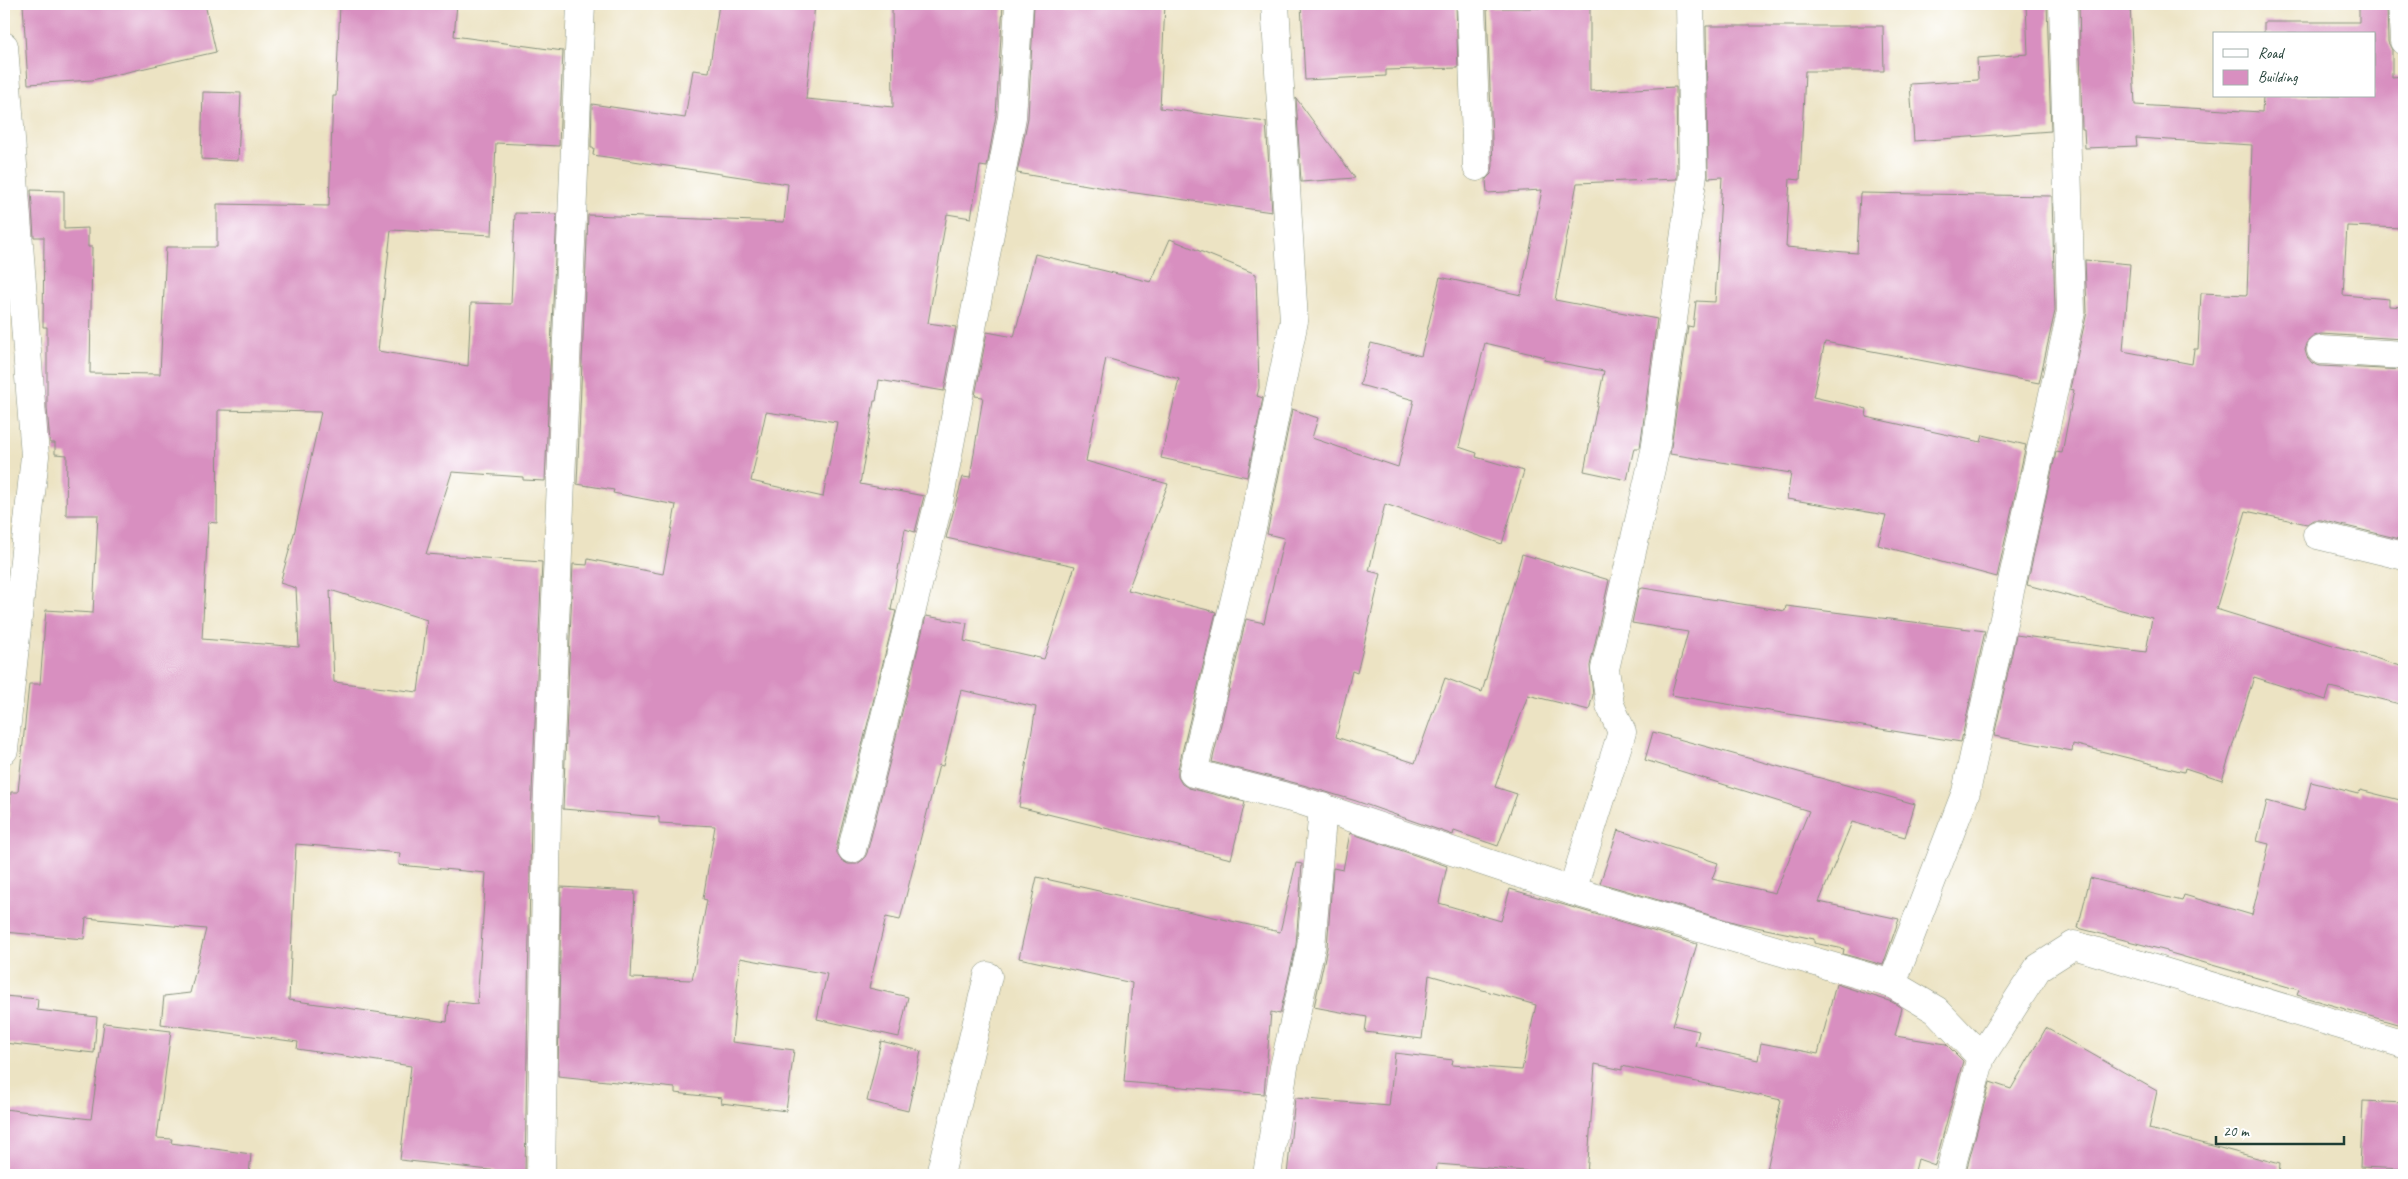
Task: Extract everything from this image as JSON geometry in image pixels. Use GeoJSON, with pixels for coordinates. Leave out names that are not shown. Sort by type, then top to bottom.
{"type":"FeatureCollection","features":[{"type":"Feature","properties":{"kind":"street"},"geometry":{"type":"LineString","coordinates":[[541,1175],[547,815],[581,4]]}},
{"type":"Feature","properties":{"kind":"street"},"geometry":{"type":"LineString","coordinates":[[852,848],[940,497],[1012,117],[1019,4]]}},
{"type":"Feature","properties":{"kind":"street"},"geometry":{"type":"LineString","coordinates":[[1276,4],[1284,125],[1284,173],[1294,321],[1253,524],[1193,773],[1323,808],[1572,891],[1892,984],[1936,1010],[1981,1057]]}},
{"type":"Feature","properties":{"kind":"street"},"geometry":{"type":"LineString","coordinates":[[1471,4],[1476,167]]}},
{"type":"Feature","properties":{"kind":"street"},"geometry":{"type":"LineString","coordinates":[[1572,891],[1622,732],[1610,705],[1605,670],[1655,451],[1693,174],[1690,4]]}},
{"type":"Feature","properties":{"kind":"street"},"geometry":{"type":"LineString","coordinates":[[1892,984],[1966,792],[2071,312],[2063,4]]}},
{"type":"Feature","properties":{"kind":"street"},"geometry":{"type":"LineString","coordinates":[[2402,4],[2404,41]]}},
{"type":"Feature","properties":{"kind":"street"},"geometry":{"type":"LineString","coordinates":[[4,46],[35,456],[4,750]]}},
{"type":"Feature","properties":{"kind":"street"},"geometry":{"type":"LineString","coordinates":[[2321,350],[2404,355]]}},
{"type":"Feature","properties":{"kind":"street"},"geometry":{"type":"LineString","coordinates":[[2317,535],[2404,556]]}},
{"type":"Feature","properties":{"kind":"street"},"geometry":{"type":"LineString","coordinates":[[1267,1175],[1284,1067],[1311,947],[1323,808]]}},
{"type":"Feature","properties":{"kind":"street"},"geometry":{"type":"LineString","coordinates":[[1949,1175],[1981,1057],[2038,968],[2074,944],[2404,1044]]}},
{"type":"Feature","properties":{"kind":"street"},"geometry":{"type":"LineString","coordinates":[[940,1175],[988,976]]}},
{"type":"Feature","properties":{"kind":"building"},"geometry":{"type":"Polygon","coordinates":[[[23,4],[205,4],[216,52],[92,80],[28,84],[23,4]]]}},
{"type":"Feature","properties":{"kind":"building"},"geometry":{"type":"Polygon","coordinates":[[[340,4],[457,4],[454,36],[563,51],[559,146],[496,143],[492,235],[391,230],[378,351],[468,366],[471,303],[511,304],[515,213],[557,214],[545,481],[523,480],[523,477],[452,472],[426,554],[542,562],[531,815],[525,1174],[400,1160],[411,1066],[297,1049],[298,1042],[161,1024],[164,996],[190,993],[206,929],[86,918],[84,939],[4,932],[4,866],[11,792],[18,792],[29,684],[40,684],[46,610],[93,613],[98,515],[66,515],[67,455],[55,454],[55,443],[50,443],[47,408],[47,327],[43,327],[44,237],[34,237],[31,190],[64,191],[64,229],[88,228],[88,247],[92,247],[90,373],[160,374],[166,247],[217,247],[217,204],[329,206],[333,96],[336,96],[340,4]],[[218,410],[217,523],[208,522],[202,639],[299,647],[296,588],[280,583],[295,530],[321,412],[218,410]],[[330,590],[334,682],[418,692],[427,620],[330,590]],[[296,844],[289,1000],[447,1022],[449,1001],[477,1004],[486,873],[399,865],[400,853],[296,844]]]}},
{"type":"Feature","properties":{"kind":"building"},"geometry":{"type":"Polygon","coordinates":[[[719,4],[815,4],[806,99],[893,107],[892,4],[970,6],[970,4],[1003,4],[996,115],[987,167],[980,166],[971,218],[947,214],[928,323],[956,327],[944,391],[879,380],[876,401],[874,401],[860,484],[924,496],[915,532],[905,529],[891,610],[896,611],[837,845],[837,854],[841,860],[848,864],[857,864],[864,859],[867,853],[926,616],[967,623],[964,641],[1044,659],[1075,566],[946,538],[963,477],[970,478],[983,397],[975,396],[987,332],[1014,337],[1035,254],[1151,282],[1170,239],[1256,274],[1259,388],[1257,396],[1263,398],[1247,477],[1161,458],[1179,379],[1106,358],[1086,461],[1168,484],[1128,590],[1216,612],[1178,769],[1178,777],[1182,784],[1189,788],[1245,802],[1231,859],[1019,807],[1036,707],[961,690],[943,766],[939,765],[900,920],[886,917],[869,988],[908,997],[899,1037],[817,1019],[827,974],[740,958],[732,1042],[794,1050],[786,1111],[721,1103],[722,1098],[675,1093],[675,1088],[558,1076],[561,887],[635,891],[631,978],[692,980],[707,900],[703,899],[715,826],[659,823],[659,817],[563,809],[573,564],[587,565],[588,559],[663,574],[676,505],[613,493],[614,490],[577,484],[588,215],[784,222],[788,184],[593,155],[594,148],[591,148],[592,104],[685,118],[693,70],[709,72],[719,4]],[[766,412],[751,481],[823,497],[837,422],[766,412]]]}},
{"type":"Feature","properties":{"kind":"building"},"geometry":{"type":"Polygon","coordinates":[[[1034,4],[1165,4],[1160,108],[1266,122],[1272,212],[1128,192],[1017,173],[1028,118],[1034,4]]]}},
{"type":"Feature","properties":{"kind":"building"},"geometry":{"type":"Polygon","coordinates":[[[1301,4],[1456,4],[1458,68],[1386,70],[1386,76],[1305,80],[1301,4]]]}},
{"type":"Feature","properties":{"kind":"building"},"geometry":{"type":"Polygon","coordinates":[[[2026,4],[2047,4],[2051,131],[1914,141],[1910,84],[1978,80],[1977,58],[2028,54],[2026,4]]]}},
{"type":"Feature","properties":{"kind":"building"},"geometry":{"type":"Polygon","coordinates":[[[2079,4],[2130,4],[2135,105],[2262,112],[2263,98],[2376,98],[2376,32],[2264,32],[2264,22],[2359,22],[2359,4],[2387,4],[2388,42],[2392,50],[2392,77],[2404,76],[2404,228],[2347,226],[2343,295],[2389,299],[2389,306],[2404,307],[2404,339],[2321,334],[2314,336],[2308,341],[2305,350],[2307,357],[2312,363],[2320,366],[2404,370],[2404,540],[2321,520],[2313,520],[2307,524],[2246,511],[2216,609],[2404,667],[2404,705],[2330,687],[2326,700],[2254,677],[2222,780],[2185,768],[2184,772],[2073,744],[2072,751],[1994,736],[2016,635],[2146,652],[2152,618],[2027,585],[2056,452],[2062,453],[2074,390],[2070,389],[2087,312],[2085,260],[2130,264],[2123,351],[2192,364],[2194,349],[2198,349],[2201,293],[2247,295],[2252,145],[2136,138],[2137,146],[2085,148],[2084,129],[2082,129],[2079,4]]]}},
{"type":"Feature","properties":{"kind":"building"},"geometry":{"type":"Polygon","coordinates":[[[1487,8],[1590,8],[1590,91],[1676,87],[1677,179],[1577,183],[1555,300],[1657,319],[1640,448],[1634,448],[1627,480],[1584,471],[1604,371],[1544,360],[1545,357],[1485,343],[1459,447],[1477,453],[1476,457],[1524,471],[1502,544],[1385,504],[1369,571],[1381,574],[1357,673],[1352,671],[1336,737],[1415,763],[1445,678],[1482,692],[1522,554],[1609,580],[1590,666],[1593,695],[1589,710],[1528,695],[1495,787],[1517,794],[1498,846],[1454,831],[1453,835],[1356,801],[1303,785],[1212,762],[1246,619],[1264,623],[1284,538],[1267,534],[1292,409],[1318,418],[1312,438],[1398,467],[1414,400],[1360,385],[1371,343],[1421,356],[1440,277],[1521,295],[1542,190],[1487,193],[1486,179],[1491,174],[1493,166],[1487,8]]]}},
{"type":"Feature","properties":{"kind":"building"},"geometry":{"type":"Polygon","coordinates":[[[1706,26],[1883,26],[1884,71],[1805,71],[1800,180],[1790,179],[1786,247],[1857,253],[1860,193],[2052,196],[2055,311],[2039,383],[1825,342],[1813,397],[1867,409],[1866,417],[1981,442],[1983,435],[2026,445],[1997,577],[1878,545],[1886,515],[1787,499],[1791,473],[1670,454],[1688,326],[1693,327],[1696,301],[1715,302],[1722,177],[1708,178],[1706,26]]]}},
{"type":"Feature","properties":{"kind":"building"},"geometry":{"type":"Polygon","coordinates":[[[203,92],[241,93],[238,161],[201,159],[203,92]]]}},
{"type":"Feature","properties":{"kind":"building"},"geometry":{"type":"Polygon","coordinates":[[[1296,98],[1355,178],[1301,182],[1296,98]]]}},
{"type":"Feature","properties":{"kind":"building"},"geometry":{"type":"Polygon","coordinates":[[[1643,588],[1785,611],[1786,606],[1985,631],[1961,742],[1671,695],[1688,632],[1632,623],[1639,589],[1643,588]]]}},
{"type":"Feature","properties":{"kind":"building"},"geometry":{"type":"Polygon","coordinates":[[[1653,732],[1915,804],[1905,837],[1852,822],[1819,902],[1899,919],[1883,965],[1843,954],[1844,949],[1814,943],[1814,939],[1737,923],[1600,883],[1618,830],[1718,863],[1712,879],[1775,893],[1809,811],[1645,760],[1653,732]]]}},
{"type":"Feature","properties":{"kind":"building"},"geometry":{"type":"Polygon","coordinates":[[[2311,782],[2359,794],[2360,790],[2404,801],[2404,1026],[2297,995],[2299,990],[2167,951],[2078,928],[2090,878],[2182,901],[2184,895],[2252,915],[2269,844],[2257,841],[2267,801],[2304,811],[2311,782]]]}},
{"type":"Feature","properties":{"kind":"building"},"geometry":{"type":"Polygon","coordinates":[[[1350,833],[1447,866],[1439,903],[1501,921],[1510,889],[1697,944],[1673,1025],[1699,1031],[1695,1046],[1758,1060],[1761,1043],[1818,1054],[1836,984],[1892,1002],[1902,1008],[1895,1036],[1946,1044],[1963,1061],[1935,1165],[1918,1159],[1914,1175],[1766,1175],[1781,1100],[1622,1066],[1622,1070],[1595,1064],[1587,1175],[1526,1175],[1526,1171],[1437,1164],[1436,1175],[1287,1175],[1295,1098],[1389,1106],[1395,1053],[1453,1060],[1452,1065],[1522,1070],[1536,1005],[1429,975],[1422,1039],[1365,1032],[1367,1017],[1314,1007],[1327,948],[1333,868],[1343,870],[1350,833]]]}},
{"type":"Feature","properties":{"kind":"building"},"geometry":{"type":"Polygon","coordinates":[[[1296,863],[1302,864],[1296,945],[1280,1014],[1271,1012],[1264,1094],[1124,1082],[1132,983],[1019,958],[1037,877],[1280,932],[1296,863]]]}},
{"type":"Feature","properties":{"kind":"building"},"geometry":{"type":"Polygon","coordinates":[[[4,996],[38,999],[37,1010],[97,1017],[94,1053],[4,1043],[4,996]]]}},
{"type":"Feature","properties":{"kind":"building"},"geometry":{"type":"Polygon","coordinates":[[[104,1023],[171,1031],[157,1138],[172,1139],[171,1143],[251,1154],[249,1175],[4,1175],[4,1109],[91,1119],[104,1023]]]}},
{"type":"Feature","properties":{"kind":"building"},"geometry":{"type":"Polygon","coordinates":[[[2046,1028],[2157,1091],[2149,1129],[2280,1164],[2279,1175],[1965,1175],[1990,1082],[2011,1089],[2046,1028]]]}},
{"type":"Feature","properties":{"kind":"building"},"geometry":{"type":"Polygon","coordinates":[[[881,1041],[921,1051],[908,1111],[867,1101],[881,1041]]]}},
{"type":"Feature","properties":{"kind":"building"},"geometry":{"type":"Polygon","coordinates":[[[2363,1101],[2404,1103],[2404,1169],[2360,1167],[2363,1101]]]}}]}
